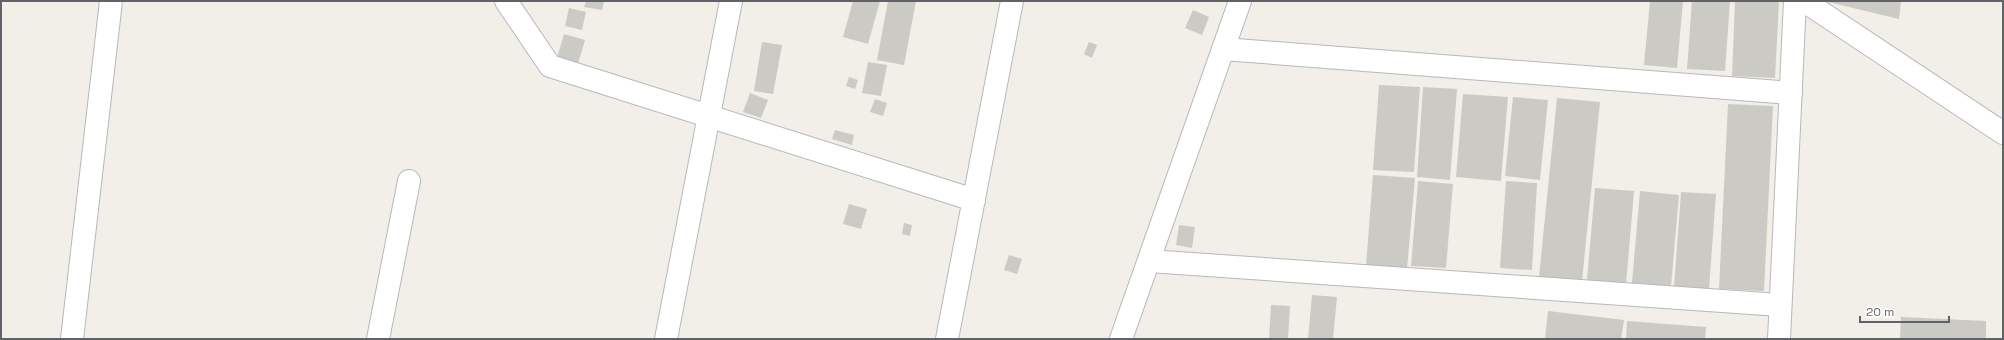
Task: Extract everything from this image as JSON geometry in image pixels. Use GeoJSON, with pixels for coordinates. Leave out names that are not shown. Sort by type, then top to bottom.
{"type":"FeatureCollection","features":[{"type":"Feature","properties":{"kind":"street"},"geometry":{"type":"LineString","coordinates":[[72,339],[111,1]]}},
{"type":"Feature","properties":{"kind":"street"},"geometry":{"type":"LineString","coordinates":[[506,1],[550,66],[974,200]]}},
{"type":"Feature","properties":{"kind":"street"},"geometry":{"type":"LineString","coordinates":[[666,339],[731,1]]}},
{"type":"Feature","properties":{"kind":"street"},"geometry":{"type":"LineString","coordinates":[[947,339],[1012,1]]}},
{"type":"Feature","properties":{"kind":"street"},"geometry":{"type":"LineString","coordinates":[[1121,339],[1240,1]]}},
{"type":"Feature","properties":{"kind":"street"},"geometry":{"type":"LineString","coordinates":[[1779,339],[1795,1]]}},
{"type":"Feature","properties":{"kind":"street"},"geometry":{"type":"LineString","coordinates":[[1804,1],[2003,133]]}},
{"type":"Feature","properties":{"kind":"street"},"geometry":{"type":"LineString","coordinates":[[1223,49],[1791,92]]}},
{"type":"Feature","properties":{"kind":"street"},"geometry":{"type":"LineString","coordinates":[[378,339],[409,181]]}},
{"type":"Feature","properties":{"kind":"street"},"geometry":{"type":"LineString","coordinates":[[1149,261],[1780,305]]}},
{"type":"Feature","properties":{"kind":"building"},"geometry":{"type":"Polygon","coordinates":[[[586,1],[604,1],[602,10],[584,7],[586,1]]]}},
{"type":"Feature","properties":{"kind":"building"},"geometry":{"type":"Polygon","coordinates":[[[853,1],[880,1],[868,44],[843,37],[853,1]]]}},
{"type":"Feature","properties":{"kind":"building"},"geometry":{"type":"Polygon","coordinates":[[[888,1],[916,1],[904,65],[877,60],[888,1]]]}},
{"type":"Feature","properties":{"kind":"building"},"geometry":{"type":"Polygon","coordinates":[[[1650,1],[1683,1],[1677,68],[1644,65],[1650,1]]]}},
{"type":"Feature","properties":{"kind":"building"},"geometry":{"type":"Polygon","coordinates":[[[1692,1],[1730,1],[1725,71],[1687,69],[1692,1]]]}},
{"type":"Feature","properties":{"kind":"building"},"geometry":{"type":"Polygon","coordinates":[[[1735,1],[1779,1],[1775,78],[1732,76],[1735,1]]]}},
{"type":"Feature","properties":{"kind":"building"},"geometry":{"type":"Polygon","coordinates":[[[1901,1],[1899,19],[1828,2],[1901,1]]]}},
{"type":"Feature","properties":{"kind":"building"},"geometry":{"type":"Polygon","coordinates":[[[569,8],[586,12],[582,30],[565,26],[569,8]]]}},
{"type":"Feature","properties":{"kind":"building"},"geometry":{"type":"Polygon","coordinates":[[[1193,10],[1209,17],[1202,35],[1185,28],[1193,10]]]}},
{"type":"Feature","properties":{"kind":"building"},"geometry":{"type":"Polygon","coordinates":[[[564,34],[585,40],[578,64],[557,58],[564,34]]]}},
{"type":"Feature","properties":{"kind":"building"},"geometry":{"type":"Polygon","coordinates":[[[762,42],[782,45],[773,94],[754,91],[762,42]]]}},
{"type":"Feature","properties":{"kind":"building"},"geometry":{"type":"Polygon","coordinates":[[[1089,42],[1097,45],[1092,58],[1084,54],[1089,42]]]}},
{"type":"Feature","properties":{"kind":"building"},"geometry":{"type":"Polygon","coordinates":[[[868,62],[887,65],[881,96],[862,93],[868,62]]]}},
{"type":"Feature","properties":{"kind":"building"},"geometry":{"type":"Polygon","coordinates":[[[849,77],[858,80],[855,89],[846,86],[849,77]]]}},
{"type":"Feature","properties":{"kind":"building"},"geometry":{"type":"Polygon","coordinates":[[[1379,85],[1420,87],[1414,172],[1373,170],[1379,85]]]}},
{"type":"Feature","properties":{"kind":"building"},"geometry":{"type":"Polygon","coordinates":[[[1423,87],[1457,89],[1450,180],[1417,177],[1423,87]]]}},
{"type":"Feature","properties":{"kind":"building"},"geometry":{"type":"Polygon","coordinates":[[[750,93],[768,100],[761,118],[743,112],[750,93]]]}},
{"type":"Feature","properties":{"kind":"building"},"geometry":{"type":"Polygon","coordinates":[[[1463,94],[1508,97],[1501,181],[1456,177],[1463,94]]]}},
{"type":"Feature","properties":{"kind":"building"},"geometry":{"type":"Polygon","coordinates":[[[1513,97],[1548,100],[1540,180],[1505,176],[1513,97]]]}},
{"type":"Feature","properties":{"kind":"building"},"geometry":{"type":"Polygon","coordinates":[[[1557,98],[1600,102],[1582,281],[1539,277],[1557,98]]]}},
{"type":"Feature","properties":{"kind":"building"},"geometry":{"type":"Polygon","coordinates":[[[875,99],[887,103],[883,116],[870,112],[875,99]]]}},
{"type":"Feature","properties":{"kind":"building"},"geometry":{"type":"Polygon","coordinates":[[[1728,104],[1773,106],[1764,291],[1719,289],[1728,104]]]}},
{"type":"Feature","properties":{"kind":"building"},"geometry":{"type":"Polygon","coordinates":[[[835,130],[854,135],[852,145],[832,139],[835,130]]]}},
{"type":"Feature","properties":{"kind":"building"},"geometry":{"type":"Polygon","coordinates":[[[1373,175],[1415,178],[1407,269],[1366,266],[1373,175]]]}},
{"type":"Feature","properties":{"kind":"building"},"geometry":{"type":"Polygon","coordinates":[[[1418,181],[1453,184],[1446,268],[1411,266],[1418,181]]]}},
{"type":"Feature","properties":{"kind":"building"},"geometry":{"type":"Polygon","coordinates":[[[1506,181],[1537,183],[1532,270],[1500,268],[1506,181]]]}},
{"type":"Feature","properties":{"kind":"building"},"geometry":{"type":"Polygon","coordinates":[[[1595,188],[1634,191],[1626,284],[1587,280],[1595,188]]]}},
{"type":"Feature","properties":{"kind":"building"},"geometry":{"type":"Polygon","coordinates":[[[1640,191],[1679,195],[1671,286],[1632,283],[1640,191]]]}},
{"type":"Feature","properties":{"kind":"building"},"geometry":{"type":"Polygon","coordinates":[[[1681,192],[1716,194],[1709,289],[1674,287],[1681,192]]]}},
{"type":"Feature","properties":{"kind":"building"},"geometry":{"type":"Polygon","coordinates":[[[849,204],[867,209],[861,229],[843,224],[849,204]]]}},
{"type":"Feature","properties":{"kind":"building"},"geometry":{"type":"Polygon","coordinates":[[[904,223],[912,225],[910,236],[902,234],[904,223]]]}},
{"type":"Feature","properties":{"kind":"building"},"geometry":{"type":"Polygon","coordinates":[[[1179,225],[1195,227],[1192,248],[1176,245],[1179,225]]]}},
{"type":"Feature","properties":{"kind":"building"},"geometry":{"type":"Polygon","coordinates":[[[1009,255],[1022,259],[1017,274],[1004,270],[1009,255]]]}},
{"type":"Feature","properties":{"kind":"building"},"geometry":{"type":"Polygon","coordinates":[[[1312,295],[1337,297],[1333,339],[1308,339],[1312,295]]]}},
{"type":"Feature","properties":{"kind":"building"},"geometry":{"type":"Polygon","coordinates":[[[1271,305],[1290,306],[1288,339],[1269,339],[1271,305]]]}},
{"type":"Feature","properties":{"kind":"building"},"geometry":{"type":"Polygon","coordinates":[[[1548,311],[1624,320],[1621,339],[1545,339],[1548,311]]]}},
{"type":"Feature","properties":{"kind":"building"},"geometry":{"type":"Polygon","coordinates":[[[1901,317],[1986,321],[1986,339],[1900,339],[1901,317]]]}},
{"type":"Feature","properties":{"kind":"building"},"geometry":{"type":"Polygon","coordinates":[[[1627,321],[1706,327],[1705,339],[1626,339],[1627,321]]]}}]}
